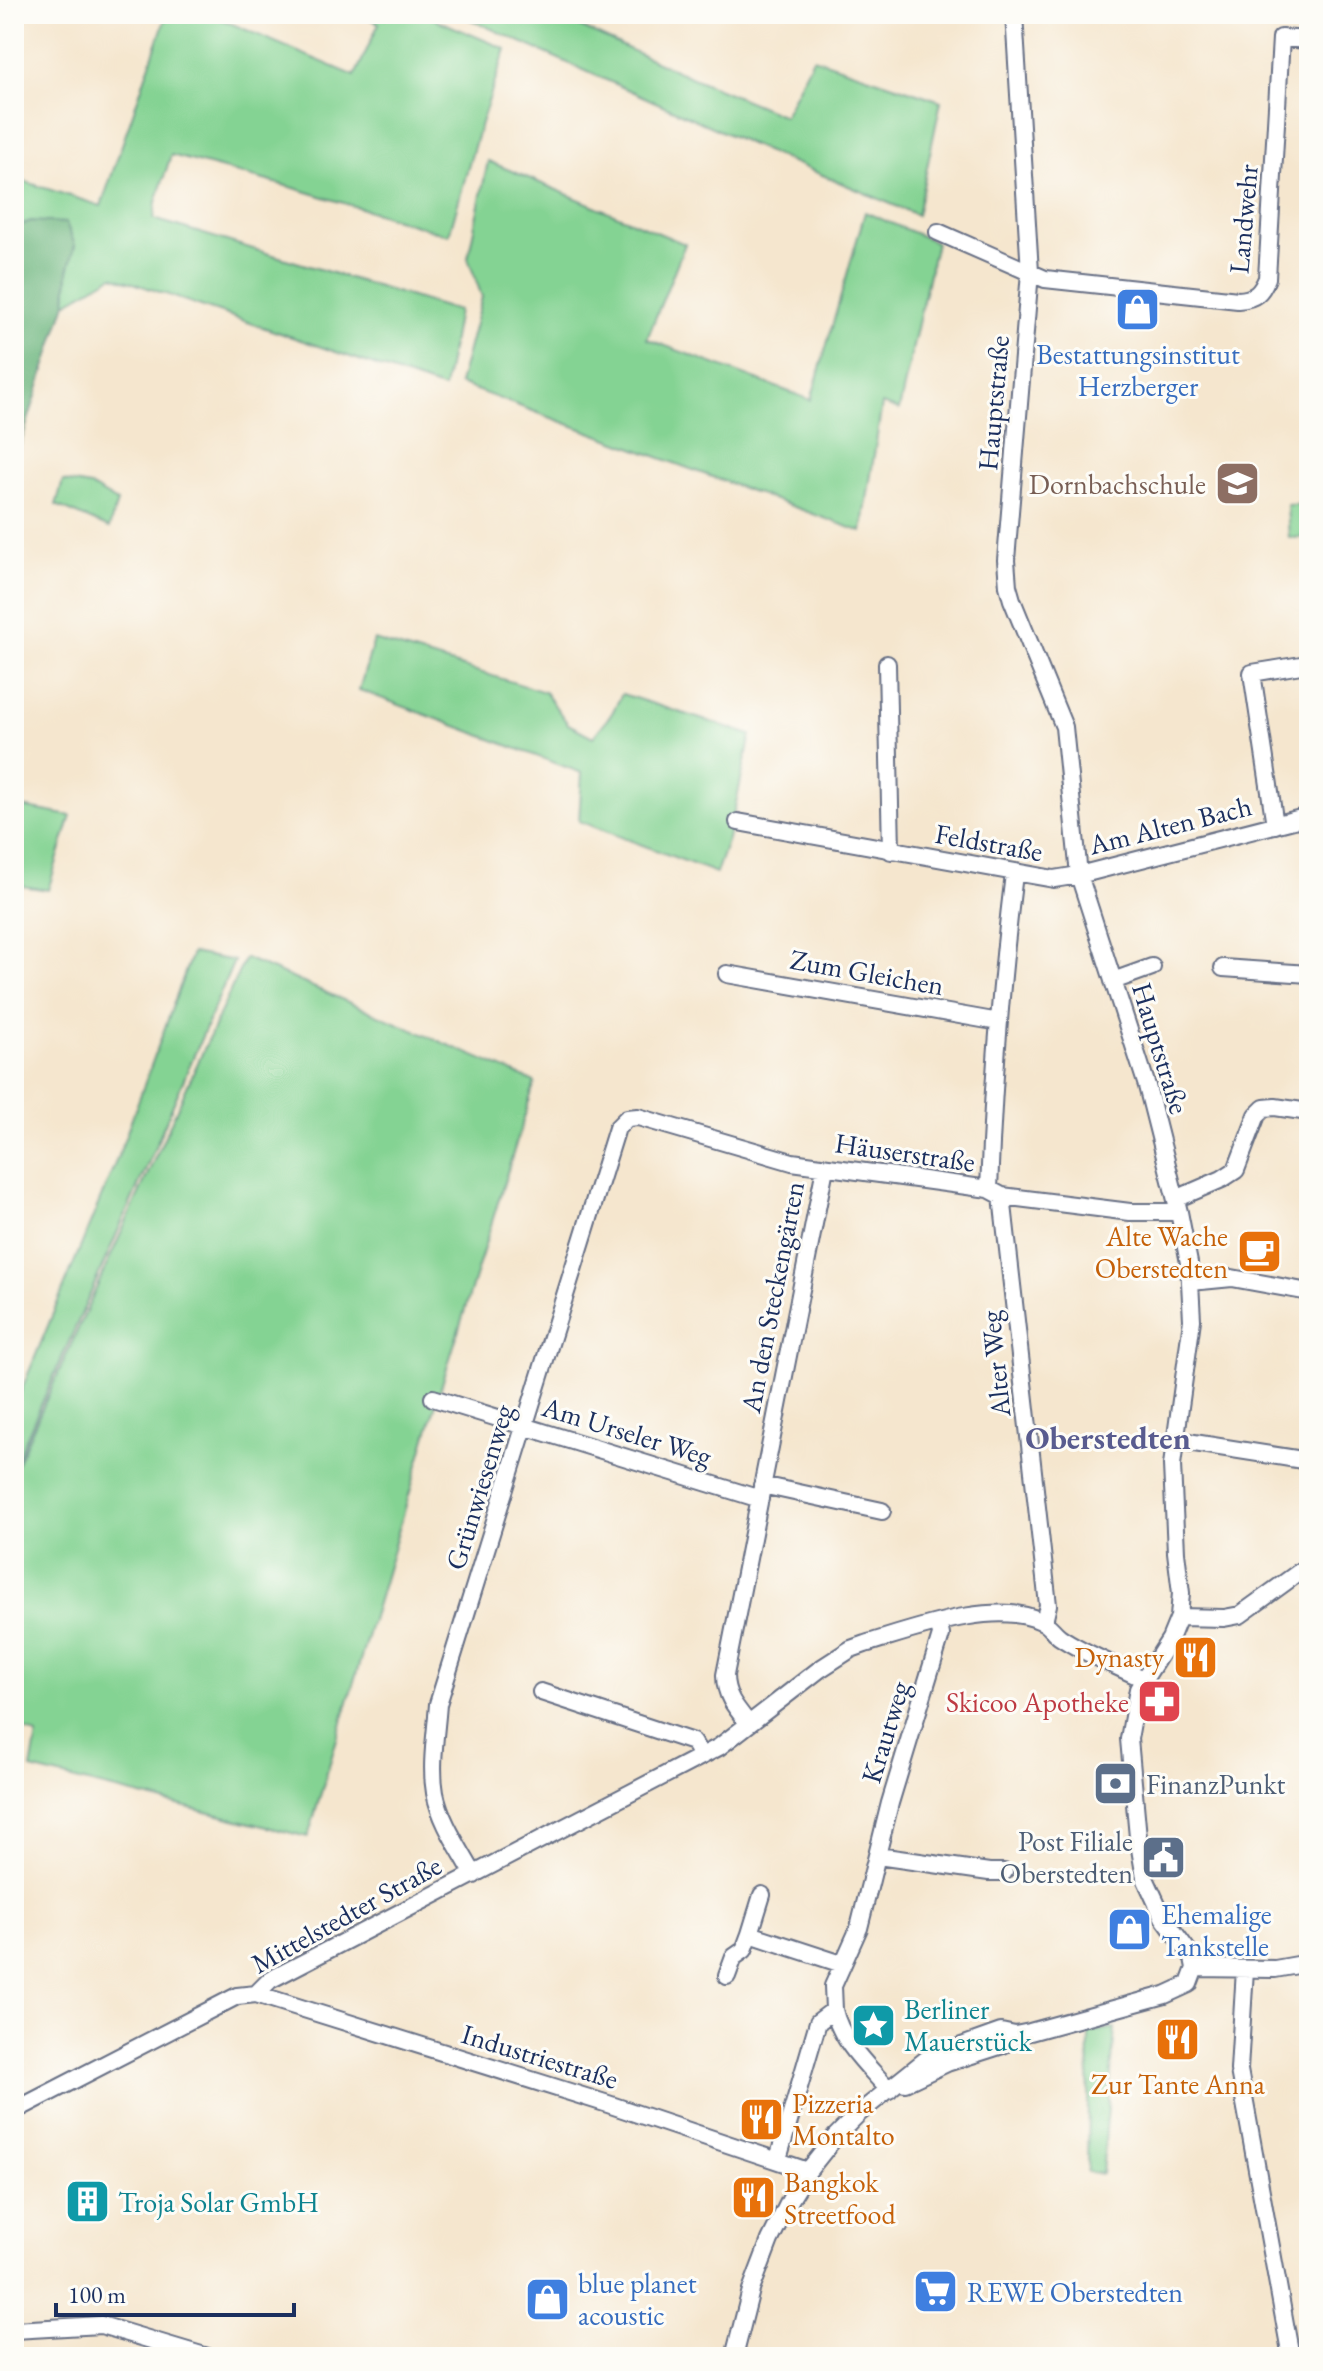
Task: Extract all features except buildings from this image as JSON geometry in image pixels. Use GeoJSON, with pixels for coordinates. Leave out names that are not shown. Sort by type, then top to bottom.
{"type":"FeatureCollection","features":[{"type":"Feature","properties":{"kind":"street","name":"Hauptstraße"},"geometry":{"type":"LineString","coordinates":[[1014,14],[1030,272],[1006,575],[1012,600],[1064,727],[1079,875],[1147,1086],[1178,1205],[1191,1282],[1192,1320],[1175,1440],[1173,1500],[1181,1593],[1179,1617],[1170,1639],[1143,1679],[1133,1707],[1129,1739],[1141,1861],[1153,1900],[1187,1948],[1195,1968]]}},
{"type":"Feature","properties":{"kind":"street","name":"Landwehr"},"geometry":{"type":"LineString","coordinates":[[1030,272],[1045,279],[1183,295],[1238,300],[1255,297],[1262,291],[1267,278],[1281,38],[1309,40]]}},
{"type":"Feature","properties":{"kind":"street"},"geometry":{"type":"LineString","coordinates":[[938,232],[1030,272]]}},
{"type":"Feature","properties":{"kind":"street","name":"Feldstraße"},"geometry":{"type":"LineString","coordinates":[[887,664],[891,851]]}},
{"type":"Feature","properties":{"kind":"street","name":"Am Alten Bach"},"geometry":{"type":"LineString","coordinates":[[1275,825],[1252,673],[1301,665]]}},
{"type":"Feature","properties":{"kind":"street","name":"Am Alten Bach"},"geometry":{"type":"LineString","coordinates":[[1079,875],[1309,816]]}},
{"type":"Feature","properties":{"kind":"street","name":"Feldstraße"},"geometry":{"type":"LineString","coordinates":[[738,822],[1014,874],[1054,879],[1079,875]]}},
{"type":"Feature","properties":{"kind":"street","name":"Alter Weg"},"geometry":{"type":"LineString","coordinates":[[1014,874],[992,1105],[996,1193],[1044,1565],[1048,1605],[1044,1622]]}},
{"type":"Feature","properties":{"kind":"street"},"geometry":{"type":"LineString","coordinates":[[1113,981],[1152,967]]}},
{"type":"Feature","properties":{"kind":"street"},"geometry":{"type":"LineString","coordinates":[[1223,968],[1309,974]]}},
{"type":"Feature","properties":{"kind":"street","name":"Zum Gleichen"},"geometry":{"type":"LineString","coordinates":[[727,974],[999,1022]]}},
{"type":"Feature","properties":{"kind":"street"},"geometry":{"type":"LineString","coordinates":[[1178,1205],[1236,1170],[1257,1115],[1264,1108],[1309,1112]]}},
{"type":"Feature","properties":{"kind":"street","name":"Häuserstraße"},"geometry":{"type":"LineString","coordinates":[[627,1118],[638,1117],[792,1162],[825,1168],[1130,1212],[1178,1205]]}},
{"type":"Feature","properties":{"kind":"street","name":"Grünwiesenweg"},"geometry":{"type":"LineString","coordinates":[[474,1875],[449,1832],[435,1793],[438,1704],[617,1128],[627,1118]]}},
{"type":"Feature","properties":{"kind":"street","name":"An den Steckengärten"},"geometry":{"type":"LineString","coordinates":[[749,1724],[730,1700],[725,1688],[725,1675],[825,1168]]}},
{"type":"Feature","properties":{"kind":"street"},"geometry":{"type":"LineString","coordinates":[[1191,1282],[1232,1278],[1309,1292]]}},
{"type":"Feature","properties":{"kind":"street","name":"Am Urseler Weg"},"geometry":{"type":"LineString","coordinates":[[433,1398],[525,1427],[761,1492]]}},
{"type":"Feature","properties":{"kind":"street"},"geometry":{"type":"LineString","coordinates":[[1175,1440],[1309,1461]]}},
{"type":"Feature","properties":{"kind":"street"},"geometry":{"type":"LineString","coordinates":[[761,1492],[882,1511]]}},
{"type":"Feature","properties":{"kind":"street"},"geometry":{"type":"LineString","coordinates":[[1179,1617],[1233,1617],[1253,1607],[1309,1565]]}},
{"type":"Feature","properties":{"kind":"street","name":"Mittelstedter Straße"},"geometry":{"type":"LineString","coordinates":[[14,2111],[237,1996],[256,1994],[270,1980],[719,1747],[820,1669],[851,1649],[962,1618],[1000,1615],[1030,1617],[1044,1622],[1059,1636],[1143,1679]]}},
{"type":"Feature","properties":{"kind":"street","name":"Krautweg"},"geometry":{"type":"LineString","coordinates":[[778,2159],[818,2022],[834,2010],[833,1986],[859,1928],[910,1736],[941,1635],[939,1624]]}},
{"type":"Feature","properties":{"kind":"street"},"geometry":{"type":"LineString","coordinates":[[541,1692],[693,1742],[701,1756]]}},
{"type":"Feature","properties":{"kind":"street"},"geometry":{"type":"LineString","coordinates":[[878,1856],[1004,1872]]}},
{"type":"Feature","properties":{"kind":"street"},"geometry":{"type":"LineString","coordinates":[[727,1976],[734,1957],[744,1950],[762,1895]]}},
{"type":"Feature","properties":{"kind":"street"},"geometry":{"type":"LineString","coordinates":[[750,1934],[842,1964]]}},
{"type":"Feature","properties":{"kind":"street"},"geometry":{"type":"LineString","coordinates":[[734,2357],[754,2280],[790,2200],[808,2171],[835,2137],[917,2065],[944,2050],[1001,2032],[1015,2035],[1173,1992],[1189,1984],[1195,1968],[1275,1969],[1309,1963]]}},
{"type":"Feature","properties":{"kind":"street"},"geometry":{"type":"LineString","coordinates":[[1245,1969],[1239,2070],[1291,2357]]}},
{"type":"Feature","properties":{"kind":"street","name":"Industriestraße"},"geometry":{"type":"LineString","coordinates":[[256,1994],[808,2171]]}},
{"type":"Feature","properties":{"kind":"street"},"geometry":{"type":"LineString","coordinates":[[834,2010],[846,2039],[889,2090]]}},
{"type":"Feature","properties":{"kind":"street"},"geometry":{"type":"LineString","coordinates":[[14,2330],[101,2325],[208,2357]]}},
{"type":"Feature","properties":{"kind":"green space"},"geometry":{"type":"Polygon","coordinates":[[[167,14],[209,14],[355,76],[379,23],[358,14],[423,14],[506,49],[449,235],[171,155],[156,202],[154,219],[458,311],[444,389],[113,276],[66,303],[68,271],[75,246],[31,221],[14,228],[14,178],[101,206],[167,14]]]}},
{"type":"Feature","properties":{"kind":"green space"},"geometry":{"type":"Polygon","coordinates":[[[471,14],[552,14],[784,116],[813,58],[941,101],[917,215],[469,19],[471,14]]]}},
{"type":"Feature","properties":{"kind":"green space"},"geometry":{"type":"Polygon","coordinates":[[[488,161],[685,244],[647,339],[811,400],[865,212],[936,242],[899,410],[882,404],[862,532],[459,384],[482,297],[468,258],[488,161]]]}},
{"type":"Feature","properties":{"kind":"green space"},"geometry":{"type":"Polygon","coordinates":[[[31,221],[66,223],[75,245],[68,271],[66,303],[14,464],[14,228],[31,221]]]}},
{"type":"Feature","properties":{"kind":"green space"},"geometry":{"type":"Polygon","coordinates":[[[63,481],[90,486],[117,502],[109,528],[56,505],[63,481]]]}},
{"type":"Feature","properties":{"kind":"green space"},"geometry":{"type":"Polygon","coordinates":[[[1309,504],[1309,537],[1289,538],[1287,505],[1309,504]]]}},
{"type":"Feature","properties":{"kind":"green space"},"geometry":{"type":"Polygon","coordinates":[[[374,640],[545,692],[568,724],[593,737],[622,694],[751,735],[728,839],[716,873],[579,821],[582,773],[359,690],[374,640]]]}},
{"type":"Feature","properties":{"kind":"green space"},"geometry":{"type":"Polygon","coordinates":[[[22,807],[71,816],[48,890],[14,885],[14,826],[22,807]]]}},
{"type":"Feature","properties":{"kind":"green space"},"geometry":{"type":"Polygon","coordinates":[[[192,953],[234,961],[14,1466],[14,1408],[119,1154],[192,953]]]}},
{"type":"Feature","properties":{"kind":"green space"},"geometry":{"type":"Polygon","coordinates":[[[245,958],[535,1082],[308,1837],[31,1769],[37,1735],[14,1725],[14,1471],[245,958]]]}},
{"type":"Feature","properties":{"kind":"green space"},"geometry":{"type":"Polygon","coordinates":[[[1115,2028],[1102,2174],[1087,2172],[1089,2032],[1115,2028]]]}},
{"type":"Feature","properties":{"kind":"place","name":"Bestattungsinstitut Herzberger"},"geometry":{"type":"Point","coordinates":[1138,310]}},
{"type":"Feature","properties":{"kind":"place","name":"Dornbachschule"},"geometry":{"type":"Point","coordinates":[1237,484]}},
{"type":"Feature","properties":{"kind":"place","name":"Alte Wache Oberstedten"},"geometry":{"type":"Point","coordinates":[1259,1252]}},
{"type":"Feature","properties":{"kind":"place","name":"Dynasty"},"geometry":{"type":"Point","coordinates":[1195,1657]}},
{"type":"Feature","properties":{"kind":"place","name":"Skicoo Apotheke"},"geometry":{"type":"Point","coordinates":[1160,1702]}},
{"type":"Feature","properties":{"kind":"place","name":"FinanzPunkt"},"geometry":{"type":"Point","coordinates":[1115,1784]}},
{"type":"Feature","properties":{"kind":"place","name":"Post Filiale Oberstedten"},"geometry":{"type":"Point","coordinates":[1164,1857]}},
{"type":"Feature","properties":{"kind":"place","name":"Ehemalige Tankstelle"},"geometry":{"type":"Point","coordinates":[1130,1930]}},
{"type":"Feature","properties":{"kind":"place","name":"Berliner Mauerstück"},"geometry":{"type":"Point","coordinates":[873,2025]}},
{"type":"Feature","properties":{"kind":"place","name":"Zur Tante Anna"},"geometry":{"type":"Point","coordinates":[1178,2040]}},
{"type":"Feature","properties":{"kind":"place","name":"Pizzeria Montalto"},"geometry":{"type":"Point","coordinates":[761,2119]}},
{"type":"Feature","properties":{"kind":"place","name":"Bangkok Streetfood"},"geometry":{"type":"Point","coordinates":[753,2198]}},
{"type":"Feature","properties":{"kind":"place","name":"Troja Solar GmbH"},"geometry":{"type":"Point","coordinates":[87,2202]}},
{"type":"Feature","properties":{"kind":"place","name":"REWE Oberstedten"},"geometry":{"type":"Point","coordinates":[936,2292]}},
{"type":"Feature","properties":{"kind":"place","name":"blue planet acoustic"},"geometry":{"type":"Point","coordinates":[547,2299]}},
{"type":"Feature","properties":{"kind":"district","name":"Oberstedten"},"geometry":{"type":"Point","coordinates":[1108,1438]}}]}
